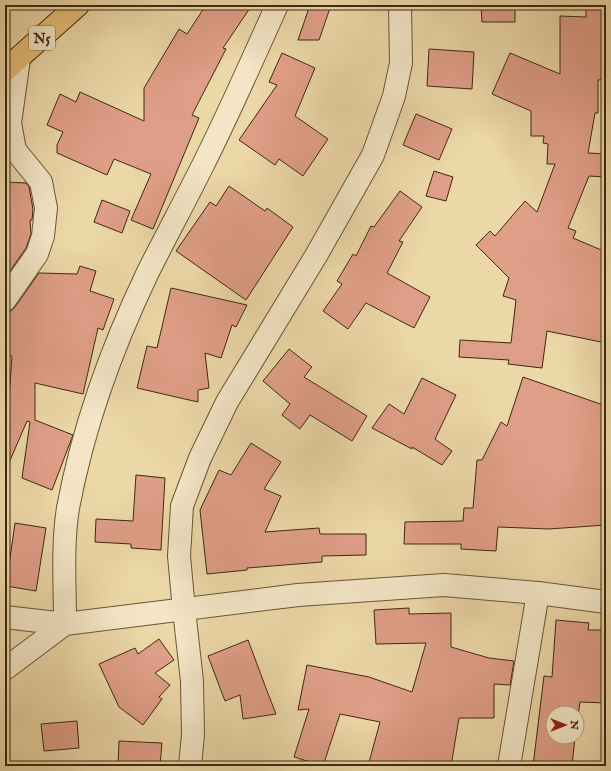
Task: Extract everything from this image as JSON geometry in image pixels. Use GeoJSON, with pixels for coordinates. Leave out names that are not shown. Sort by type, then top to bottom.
{"type":"FeatureCollection","features":[{"type":"Feature","properties":{"kind":"highway","name":"N5"},"geometry":{"type":"LineString","coordinates":[[12,64],[78,5]]}},
{"type":"Feature","properties":{"kind":"street"},"geometry":{"type":"LineString","coordinates":[[65,624],[65,551],[68,509],[93,409],[117,346],[148,273],[203,165],[277,5]]}},
{"type":"Feature","properties":{"kind":"street"},"geometry":{"type":"LineString","coordinates":[[190,766],[193,735],[192,681],[180,556],[182,506],[200,458],[227,402],[317,254],[373,155],[394,96],[401,63],[400,5]]}},
{"type":"Feature","properties":{"kind":"street"},"geometry":{"type":"LineString","coordinates":[[5,300],[37,254],[43,236],[46,208],[41,182],[15,150],[10,123],[12,64]]}},
{"type":"Feature","properties":{"kind":"street"},"geometry":{"type":"LineString","coordinates":[[5,617],[65,624],[298,595],[444,585],[538,593],[606,602]]}},
{"type":"Feature","properties":{"kind":"street"},"geometry":{"type":"LineString","coordinates":[[509,766],[538,593]]}},
{"type":"Feature","properties":{"kind":"street"},"geometry":{"type":"LineString","coordinates":[[5,668],[65,624]]}},
{"type":"Feature","properties":{"kind":"building"},"geometry":{"type":"Polygon","coordinates":[[[206,5],[252,5],[223,48],[226,49],[192,115],[199,118],[153,229],[131,220],[151,174],[114,159],[107,175],[57,153],[57,145],[63,132],[47,125],[60,94],[76,102],[80,92],[144,121],[144,88],[179,29],[187,34],[206,5]]]}},
{"type":"Feature","properties":{"kind":"building"},"geometry":{"type":"Polygon","coordinates":[[[310,5],[331,5],[319,40],[298,40],[310,5]]]}},
{"type":"Feature","properties":{"kind":"building"},"geometry":{"type":"Polygon","coordinates":[[[481,5],[515,5],[515,22],[482,22],[481,5]]]}},
{"type":"Feature","properties":{"kind":"building"},"geometry":{"type":"Polygon","coordinates":[[[586,5],[606,5],[606,79],[598,80],[598,113],[595,113],[588,153],[606,154],[606,177],[589,176],[568,228],[576,231],[573,238],[606,252],[606,343],[547,331],[542,368],[508,364],[509,360],[459,357],[460,340],[511,343],[516,300],[503,296],[509,278],[476,245],[490,231],[495,236],[525,201],[537,212],[555,164],[547,164],[548,144],[543,143],[544,136],[531,136],[531,111],[492,94],[510,53],[560,74],[560,16],[586,17],[586,5]]]}},
{"type":"Feature","properties":{"kind":"building"},"geometry":{"type":"Polygon","coordinates":[[[429,49],[474,52],[472,89],[427,86],[429,49]]]}},
{"type":"Feature","properties":{"kind":"building"},"geometry":{"type":"Polygon","coordinates":[[[282,53],[315,68],[295,116],[328,139],[303,176],[279,159],[275,165],[239,140],[277,85],[269,82],[282,53]]]}},
{"type":"Feature","properties":{"kind":"building"},"geometry":{"type":"Polygon","coordinates":[[[416,114],[452,129],[439,160],[403,145],[416,114]]]}},
{"type":"Feature","properties":{"kind":"building"},"geometry":{"type":"Polygon","coordinates":[[[434,171],[453,177],[446,201],[426,196],[434,171]]]}},
{"type":"Feature","properties":{"kind":"building"},"geometry":{"type":"Polygon","coordinates":[[[5,182],[26,183],[29,187],[33,209],[32,220],[30,220],[31,234],[26,248],[5,278],[5,182]]]}},
{"type":"Feature","properties":{"kind":"building"},"geometry":{"type":"Polygon","coordinates":[[[229,186],[265,211],[267,208],[293,227],[246,300],[176,251],[210,202],[216,206],[229,186]]]}},
{"type":"Feature","properties":{"kind":"building"},"geometry":{"type":"Polygon","coordinates":[[[400,191],[422,207],[399,241],[403,242],[387,273],[430,297],[414,328],[366,303],[348,329],[323,311],[342,284],[337,281],[353,254],[356,256],[371,226],[374,227],[400,191]]]}},
{"type":"Feature","properties":{"kind":"building"},"geometry":{"type":"Polygon","coordinates":[[[102,200],[130,211],[122,233],[94,222],[102,200]]]}},
{"type":"Feature","properties":{"kind":"building"},"geometry":{"type":"Polygon","coordinates":[[[80,266],[96,271],[90,291],[114,299],[103,330],[98,328],[83,394],[35,383],[35,420],[73,435],[52,490],[22,478],[30,422],[27,421],[5,472],[5,398],[9,398],[12,356],[5,355],[5,312],[11,311],[15,307],[39,273],[77,274],[80,266]]]}},
{"type":"Feature","properties":{"kind":"building"},"geometry":{"type":"Polygon","coordinates":[[[171,288],[247,305],[236,327],[232,325],[221,358],[205,353],[209,388],[198,390],[198,402],[137,388],[147,346],[157,348],[171,288]]]}},
{"type":"Feature","properties":{"kind":"building"},"geometry":{"type":"Polygon","coordinates":[[[289,349],[312,367],[304,377],[367,416],[352,441],[310,415],[300,429],[282,415],[290,404],[263,381],[289,349]]]}},
{"type":"Feature","properties":{"kind":"building"},"geometry":{"type":"Polygon","coordinates":[[[523,377],[606,406],[606,525],[549,529],[498,527],[496,551],[461,549],[461,544],[404,544],[405,522],[463,521],[464,508],[473,508],[477,460],[482,460],[501,422],[507,426],[523,377]]]}},
{"type":"Feature","properties":{"kind":"building"},"geometry":{"type":"Polygon","coordinates":[[[422,378],[456,395],[435,439],[452,451],[442,465],[412,447],[412,449],[372,428],[389,404],[404,414],[422,378]]]}},
{"type":"Feature","properties":{"kind":"building"},"geometry":{"type":"Polygon","coordinates":[[[251,443],[281,462],[264,489],[281,496],[265,532],[319,528],[320,534],[366,534],[366,555],[322,556],[322,562],[247,568],[247,570],[207,574],[200,510],[219,470],[231,475],[251,443]]]}},
{"type":"Feature","properties":{"kind":"building"},"geometry":{"type":"Polygon","coordinates":[[[136,475],[165,478],[161,550],[131,548],[131,544],[95,542],[96,519],[133,521],[136,475]]]}},
{"type":"Feature","properties":{"kind":"building"},"geometry":{"type":"Polygon","coordinates":[[[15,523],[46,528],[36,591],[6,586],[15,523]]]}},
{"type":"Feature","properties":{"kind":"building"},"geometry":{"type":"Polygon","coordinates":[[[409,608],[409,614],[451,613],[451,647],[489,658],[514,661],[510,685],[494,684],[494,718],[459,718],[451,766],[368,766],[380,722],[340,714],[323,766],[294,757],[309,709],[298,710],[307,665],[369,677],[412,692],[426,643],[376,644],[374,610],[409,608]]]}},
{"type":"Feature","properties":{"kind":"building"},"geometry":{"type":"Polygon","coordinates":[[[556,620],[589,623],[588,630],[606,630],[606,703],[580,702],[580,705],[545,705],[545,745],[574,745],[572,766],[533,766],[544,676],[552,677],[556,620]]]}},
{"type":"Feature","properties":{"kind":"building"},"geometry":{"type":"Polygon","coordinates":[[[159,639],[174,660],[155,673],[170,685],[159,697],[162,699],[143,725],[119,707],[99,664],[135,648],[138,654],[159,639]]]}},
{"type":"Feature","properties":{"kind":"building"},"geometry":{"type":"Polygon","coordinates":[[[248,640],[276,714],[243,719],[240,695],[225,701],[208,656],[248,640]]]}},
{"type":"Feature","properties":{"kind":"building"},"geometry":{"type":"Polygon","coordinates":[[[77,721],[79,748],[44,751],[41,724],[77,721]]]}},
{"type":"Feature","properties":{"kind":"building"},"geometry":{"type":"Polygon","coordinates":[[[119,741],[162,743],[160,766],[118,766],[119,741]]]}}]}
